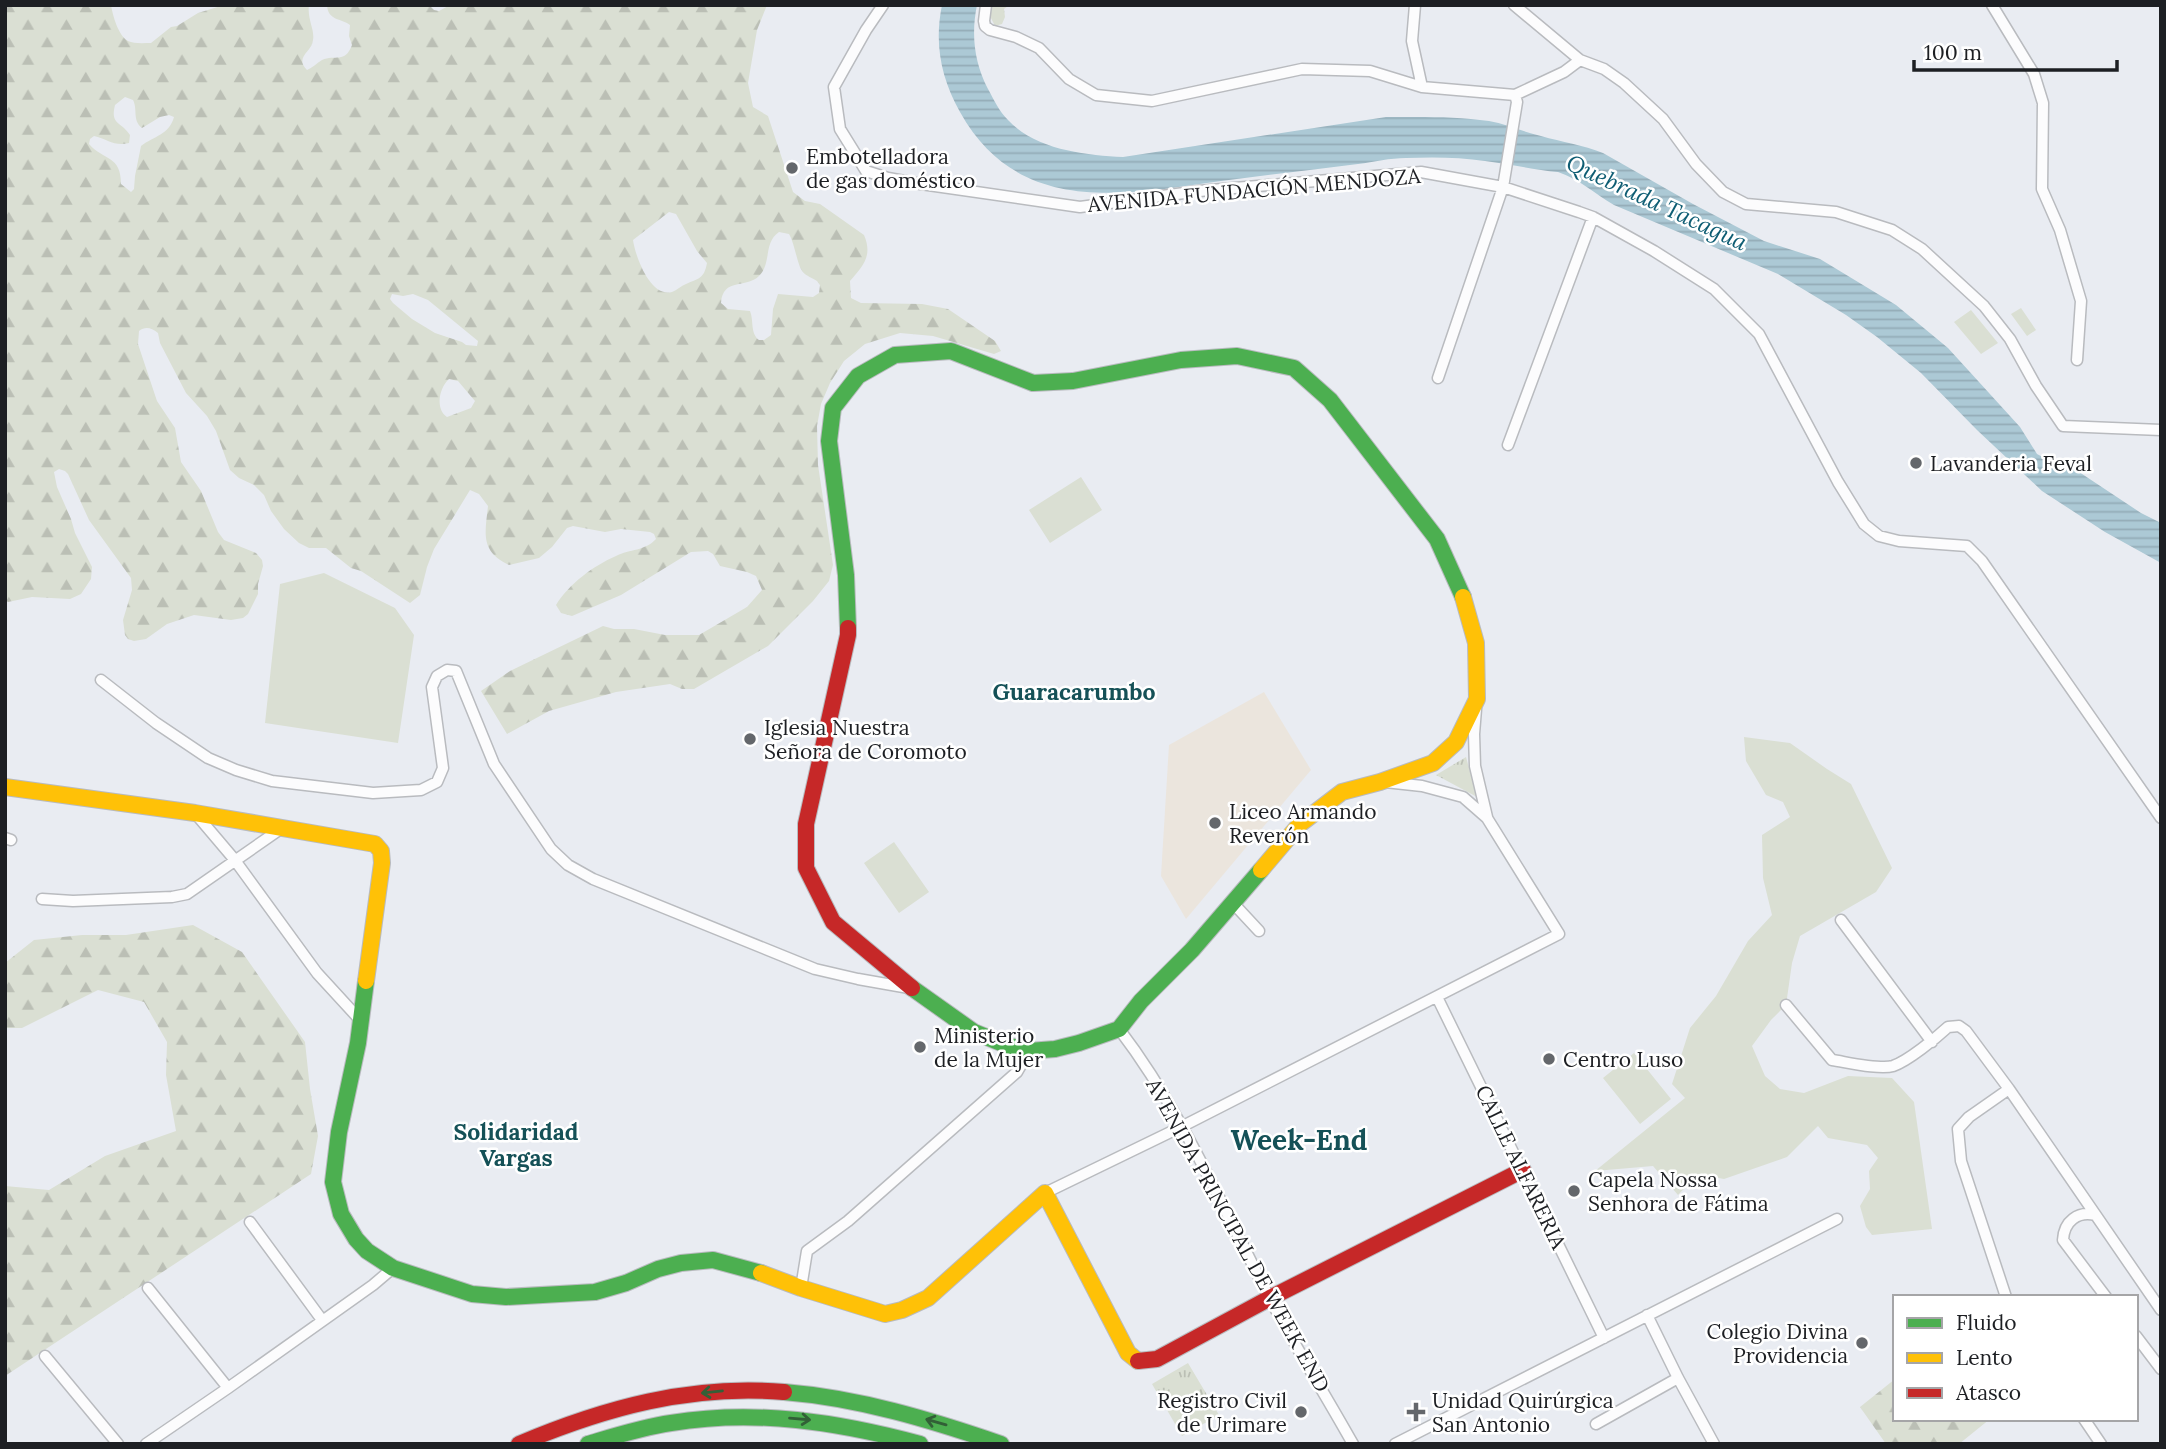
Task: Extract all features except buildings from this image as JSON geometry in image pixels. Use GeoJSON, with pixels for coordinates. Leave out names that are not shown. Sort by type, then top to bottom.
{"type":"FeatureCollection","features":[{"type":"Feature","properties":{"kind":"street","name":"AVENIDA FUNDACIÓN MENDOZA"},"geometry":{"type":"LineString","coordinates":[[883,5],[834,87],[840,129],[866,170],[888,178],[978,194],[1080,207],[1199,191],[1421,172],[1503,187],[1593,217],[1714,289],[1759,334],[1838,482],[1864,524],[1879,536],[1899,541],[1967,546],[1982,561],[2161,818]]}},
{"type":"Feature","properties":{"kind":"street"},"geometry":{"type":"LineString","coordinates":[[986,5],[985,26],[1038,48],[1069,79],[1096,96],[1152,101],[1302,69],[1370,71],[1422,87],[1516,98],[1564,72],[1580,60]]}},
{"type":"Feature","properties":{"kind":"street"},"geometry":{"type":"LineString","coordinates":[[1415,5],[1412,41],[1422,87]]}},
{"type":"Feature","properties":{"kind":"street"},"geometry":{"type":"LineString","coordinates":[[1514,5],[1580,60],[1604,69],[1624,83],[1663,119],[1696,164],[1723,192],[1746,204],[1836,212],[1892,230],[1922,249],[1984,306],[2010,339],[2036,386],[2063,426],[2161,430]]}},
{"type":"Feature","properties":{"kind":"street"},"geometry":{"type":"LineString","coordinates":[[1992,5],[2034,74],[2043,103],[2042,189],[2060,230],[2081,301],[2077,360]]}},
{"type":"Feature","properties":{"kind":"street"},"geometry":{"type":"LineString","coordinates":[[1438,378],[1503,187],[1516,98]]}},
{"type":"Feature","properties":{"kind":"street"},"geometry":{"type":"LineString","coordinates":[[1508,445],[1593,217]]}},
{"type":"Feature","properties":{"kind":"street"},"geometry":{"type":"LineString","coordinates":[[1477,699],[1457,742],[1433,763],[1342,792],[1300,824],[1119,1029],[1055,1049],[1029,1051],[974,1032],[912,989],[833,922],[806,868],[806,824],[848,635],[845,575],[829,442],[833,408],[858,376],[895,355],[951,351],[1033,383],[1073,382],[1181,360],[1237,356],[1294,368],[1330,400],[1437,539],[1463,596],[1476,643],[1477,699],[1475,766],[1487,818]]}},
{"type":"Feature","properties":{"kind":"street"},"geometry":{"type":"LineString","coordinates":[[101,680],[156,723],[208,758],[226,766],[272,781],[373,793],[421,790],[437,782],[443,768],[432,687],[437,676],[446,670],[456,671],[494,764],[551,849],[568,865],[593,878],[815,969],[912,989]]}},
{"type":"Feature","properties":{"kind":"street"},"geometry":{"type":"LineString","coordinates":[[5,787],[195,813],[376,844],[381,851],[382,863],[360,1021],[339,1132],[333,1182],[341,1214],[356,1239],[367,1251],[393,1268],[472,1294],[506,1297],[595,1292],[670,1266],[713,1260],[748,1268],[885,1314],[902,1310],[928,1298],[1045,1193],[1183,1126],[1559,934],[1487,818],[1463,797],[1422,786],[1380,782]]}},
{"type":"Feature","properties":{"kind":"street"},"geometry":{"type":"LineString","coordinates":[[195,813],[234,859],[317,974],[360,1021]]}},
{"type":"Feature","properties":{"kind":"street"},"geometry":{"type":"LineString","coordinates":[[42,899],[73,901],[187,894],[282,828]]}},
{"type":"Feature","properties":{"kind":"street"},"geometry":{"type":"LineString","coordinates":[[1232,902],[1259,931]]}},
{"type":"Feature","properties":{"kind":"street"},"geometry":{"type":"LineString","coordinates":[[1841,920],[1932,1042]]}},
{"type":"Feature","properties":{"kind":"street","name":"CALLE ALFARERIA"},"geometry":{"type":"LineString","coordinates":[[1437,997],[1604,1338]]}},
{"type":"Feature","properties":{"kind":"street"},"geometry":{"type":"LineString","coordinates":[[1786,1005],[1832,1060],[1893,1066],[1932,1042],[1948,1027],[1959,1026],[1966,1031],[2160,1309]]}},
{"type":"Feature","properties":{"kind":"street","name":"AVENIDA PRINCIPAL DE WEEK END"},"geometry":{"type":"LineString","coordinates":[[1119,1029],[1156,1081],[1183,1126],[1270,1298],[1353,1444]]}},
{"type":"Feature","properties":{"kind":"street"},"geometry":{"type":"LineString","coordinates":[[801,1288],[807,1251],[848,1222],[1017,1072],[1029,1051]]}},
{"type":"Feature","properties":{"kind":"street"},"geometry":{"type":"LineString","coordinates":[[2005,1295],[1961,1161],[1958,1129],[1969,1117],[2009,1089]]}},
{"type":"Feature","properties":{"kind":"street"},"geometry":{"type":"LineString","coordinates":[[1045,1193],[1128,1353],[1139,1362],[1157,1359],[1270,1298],[1523,1170]]}},
{"type":"Feature","properties":{"kind":"street"},"geometry":{"type":"LineString","coordinates":[[2095,1215],[2076,1215],[2063,1232],[2063,1240],[2104,1295]]}},
{"type":"Feature","properties":{"kind":"street"},"geometry":{"type":"LineString","coordinates":[[1395,1444],[1837,1219]]}},
{"type":"Feature","properties":{"kind":"street"},"geometry":{"type":"LineString","coordinates":[[250,1222],[322,1320]]}},
{"type":"Feature","properties":{"kind":"street"},"geometry":{"type":"LineString","coordinates":[[146,1444],[393,1268]]}},
{"type":"Feature","properties":{"kind":"street"},"geometry":{"type":"LineString","coordinates":[[148,1288],[228,1388]]}},
{"type":"Feature","properties":{"kind":"street"},"geometry":{"type":"LineString","coordinates":[[1647,1315],[1714,1444]]}},
{"type":"Feature","properties":{"kind":"street"},"geometry":{"type":"LineString","coordinates":[[2138,1339],[2161,1369]]}},
{"type":"Feature","properties":{"kind":"street"},"geometry":{"type":"LineString","coordinates":[[45,1356],[118,1444]]}},
{"type":"Feature","properties":{"kind":"street"},"geometry":{"type":"LineString","coordinates":[[1596,1424],[1678,1378]]}},
{"type":"Feature","properties":{"kind":"street"},"geometry":{"type":"LineString","coordinates":[[519,1444],[567,1424],[651,1401],[720,1391],[760,1390],[804,1394],[903,1413],[1001,1444]]}},
{"type":"Feature","properties":{"kind":"street"},"geometry":{"type":"LineString","coordinates":[[588,1444],[674,1420],[716,1416],[824,1421],[920,1444]]}},
{"type":"Feature","properties":{"kind":"street"},"geometry":{"type":"LineString","coordinates":[[2085,1421],[2101,1444]]}},
{"type":"Feature","properties":{"kind":"shaded area","name":"Liceo Armando Reverón"},"geometry":{"type":"Polygon","coordinates":[[[1264,692],[1311,770],[1186,919],[1161,876],[1169,745],[1264,692]]]}},
{"type":"Feature","properties":{"kind":"green space"},"geometry":{"type":"Polygon","coordinates":[[[5,5],[111,5],[116,25],[124,38],[130,42],[151,43],[171,27],[198,13],[224,5],[309,5],[313,36],[312,44],[302,62],[307,70],[327,58],[343,57],[352,45],[350,25],[332,17],[327,5],[429,5],[439,11],[450,5],[767,5],[757,30],[748,83],[753,107],[768,116],[793,192],[805,201],[820,204],[864,235],[867,255],[863,265],[850,281],[851,298],[861,303],[922,304],[948,309],[995,341],[1001,351],[994,354],[933,336],[900,333],[865,344],[844,361],[821,404],[817,426],[818,465],[833,565],[829,581],[768,646],[694,689],[682,689],[670,684],[616,692],[549,711],[507,734],[481,691],[510,671],[603,626],[665,635],[699,635],[747,607],[762,590],[756,576],[720,566],[708,551],[691,552],[621,595],[572,616],[561,613],[556,605],[582,576],[616,556],[647,546],[656,539],[654,534],[621,529],[605,532],[573,526],[567,528],[539,558],[509,565],[489,548],[486,541],[488,506],[479,494],[470,490],[434,549],[420,595],[410,603],[361,571],[351,568],[326,548],[309,548],[284,529],[264,495],[254,485],[230,470],[216,431],[207,416],[186,393],[160,343],[158,333],[148,328],[139,331],[138,344],[157,401],[175,428],[181,462],[201,491],[224,540],[256,553],[262,560],[258,594],[248,614],[243,618],[231,620],[194,615],[167,624],[146,639],[128,639],[123,620],[132,590],[131,578],[89,520],[68,474],[59,469],[54,472],[57,487],[92,567],[91,579],[81,594],[70,599],[32,597],[8,602],[5,600],[5,5]],[[125,97],[115,105],[115,120],[130,135],[129,143],[115,143],[94,136],[89,144],[115,163],[121,184],[131,192],[134,189],[141,146],[169,128],[174,117],[160,117],[142,128],[137,122],[133,100],[125,97]],[[669,212],[633,240],[645,274],[657,289],[672,292],[698,279],[704,272],[707,263],[676,214],[669,212]],[[779,232],[774,237],[759,276],[754,280],[730,286],[721,303],[728,309],[750,311],[753,330],[759,340],[771,335],[773,309],[778,294],[813,297],[819,293],[820,285],[817,281],[801,269],[789,234],[779,232]],[[392,294],[390,299],[435,333],[466,345],[477,346],[478,341],[428,300],[413,294],[392,294]],[[449,379],[443,388],[440,404],[447,417],[471,408],[475,401],[458,381],[449,379]]]}},
{"type":"Feature","properties":{"kind":"green space"},"geometry":{"type":"Polygon","coordinates":[[[990,5],[1009,5],[1004,9],[1002,24],[995,26],[988,12],[990,5]]]}},
{"type":"Feature","properties":{"kind":"green space"},"geometry":{"type":"Polygon","coordinates":[[[2021,308],[2036,330],[2027,336],[2011,314],[2021,308]]]}},
{"type":"Feature","properties":{"kind":"green space"},"geometry":{"type":"Polygon","coordinates":[[[1971,310],[1998,343],[1981,354],[1954,322],[1971,310]]]}},
{"type":"Feature","properties":{"kind":"green space"},"geometry":{"type":"Polygon","coordinates":[[[1081,477],[1102,510],[1050,543],[1029,510],[1081,477]]]}},
{"type":"Feature","properties":{"kind":"green space"},"geometry":{"type":"Polygon","coordinates":[[[324,573],[395,608],[414,635],[398,743],[265,723],[280,584],[324,573]]]}},
{"type":"Feature","properties":{"kind":"green space"},"geometry":{"type":"Polygon","coordinates":[[[1744,737],[1790,743],[1851,784],[1892,868],[1876,892],[1800,936],[1792,963],[1786,1005],[1752,1046],[1765,1076],[1780,1089],[1804,1093],[1848,1076],[1892,1078],[1914,1102],[1932,1229],[1872,1235],[1866,1227],[1860,1206],[1870,1189],[1869,1171],[1878,1158],[1867,1145],[1828,1138],[1818,1126],[1787,1157],[1724,1179],[1698,1174],[1678,1195],[1653,1166],[1595,1171],[1685,1098],[1672,1084],[1690,1028],[1716,996],[1748,941],[1772,915],[1763,878],[1762,835],[1790,817],[1783,802],[1766,795],[1746,761],[1744,737]]]}},
{"type":"Feature","properties":{"kind":"green space"},"geometry":{"type":"Polygon","coordinates":[[[1466,757],[1477,797],[1436,775],[1466,757]]]}},
{"type":"Feature","properties":{"kind":"green space"},"geometry":{"type":"Polygon","coordinates":[[[894,842],[929,892],[899,913],[864,863],[894,842]]]}},
{"type":"Feature","properties":{"kind":"green space"},"geometry":{"type":"Polygon","coordinates":[[[193,925],[242,952],[305,1042],[318,1136],[311,1174],[5,1376],[5,1186],[49,1190],[105,1156],[176,1131],[166,1075],[167,1042],[144,1002],[98,990],[22,1028],[5,1028],[5,963],[34,940],[82,935],[126,935],[193,925]]]}},
{"type":"Feature","properties":{"kind":"green space"},"geometry":{"type":"Polygon","coordinates":[[[1634,1053],[1671,1099],[1640,1124],[1603,1078],[1634,1053]]]}},
{"type":"Feature","properties":{"kind":"green space"},"geometry":{"type":"Polygon","coordinates":[[[1188,1363],[1219,1415],[1182,1436],[1152,1384],[1188,1363]]]}},
{"type":"Feature","properties":{"kind":"green space"},"geometry":{"type":"Polygon","coordinates":[[[1893,1381],[1893,1421],[1988,1421],[1959,1444],[1886,1444],[1860,1407],[1893,1381]]]}},
{"type":"Feature","properties":{"kind":"water","name":"Quebrada Tacagua"},"geometry":{"type":"Polygon","coordinates":[[[942,5],[977,5],[974,37],[977,58],[983,79],[997,105],[1019,130],[1062,149],[1123,157],[1386,117],[1425,117],[1496,122],[1603,153],[1764,241],[1820,259],[1896,305],[1948,348],[2020,427],[2037,454],[2052,462],[2067,464],[2141,513],[2161,523],[2161,563],[2105,532],[2042,491],[1921,373],[1846,315],[1778,274],[1614,205],[1558,172],[1475,160],[1388,159],[1147,191],[1111,193],[1076,191],[1042,183],[1011,169],[984,145],[953,99],[939,47],[942,5]]]}},
{"type":"Feature","properties":{"kind":"traffic: fast"},"geometry":{"type":"LineString","coordinates":[[951,351],[1033,383],[1073,381],[1181,360],[1237,356],[1294,368],[1330,400],[1437,539],[1463,597]]}},
{"type":"Feature","properties":{"kind":"traffic: fast"},"geometry":{"type":"LineString","coordinates":[[848,628],[846,575],[829,441],[833,408],[858,376],[895,355],[951,351]]}},
{"type":"Feature","properties":{"kind":"traffic: fast"},"geometry":{"type":"LineString","coordinates":[[912,988],[974,1032],[1006,1045],[1029,1051],[1055,1049],[1079,1043],[1119,1029],[1141,1001],[1192,950],[1261,870]]}},
{"type":"Feature","properties":{"kind":"traffic: fast"},"geometry":{"type":"LineString","coordinates":[[366,981],[358,1043],[339,1132],[333,1182],[341,1214],[356,1239],[367,1251],[393,1268],[472,1294],[506,1297],[595,1292],[681,1263],[713,1260],[761,1273]]}},
{"type":"Feature","properties":{"kind":"traffic: fast"},"geometry":{"type":"LineString","coordinates":[[784,1392],[840,1399],[894,1411],[1001,1444]]}},
{"type":"Feature","properties":{"kind":"traffic: fast"},"geometry":{"type":"LineString","coordinates":[[588,1444],[661,1425],[734,1417],[828,1424],[920,1444]]}},
{"type":"Feature","properties":{"kind":"traffic: slow"},"geometry":{"type":"LineString","coordinates":[[1261,870],[1300,824],[1342,792],[1433,763],[1456,742],[1477,699],[1476,643],[1463,597]]}},
{"type":"Feature","properties":{"kind":"traffic: slow"},"geometry":{"type":"LineString","coordinates":[[5,787],[195,813],[375,844],[381,851],[382,863],[366,981]]}},
{"type":"Feature","properties":{"kind":"traffic: slow"},"geometry":{"type":"LineString","coordinates":[[761,1273],[885,1314],[902,1310],[928,1298],[1045,1193],[1128,1353],[1138,1361]]}},
{"type":"Feature","properties":{"kind":"traffic: jam"},"geometry":{"type":"LineString","coordinates":[[848,628],[806,824],[806,868],[833,922],[912,988]]}},
{"type":"Feature","properties":{"kind":"traffic: jam"},"geometry":{"type":"LineString","coordinates":[[1138,1361],[1157,1359],[1270,1298],[1523,1170]]}},
{"type":"Feature","properties":{"kind":"traffic: jam"},"geometry":{"type":"LineString","coordinates":[[519,1444],[616,1410],[682,1395],[749,1390],[784,1392]]}},
{"type":"Feature","properties":{"kind":"place","name":"Embotelladora de gas doméstico"},"geometry":{"type":"Point","coordinates":[792,168]}},
{"type":"Feature","properties":{"kind":"place","name":"Lavanderia Feval"},"geometry":{"type":"Point","coordinates":[1916,463]}},
{"type":"Feature","properties":{"kind":"place","name":"Iglesia Nuestra Señora de Coromoto"},"geometry":{"type":"Point","coordinates":[750,739]}},
{"type":"Feature","properties":{"kind":"place","name":"Liceo Armando Reverón"},"geometry":{"type":"Point","coordinates":[1215,823]}},
{"type":"Feature","properties":{"kind":"place","name":"Ministerio de la Mujer"},"geometry":{"type":"Point","coordinates":[920,1047]}},
{"type":"Feature","properties":{"kind":"place","name":"Centro Luso"},"geometry":{"type":"Point","coordinates":[1549,1059]}},
{"type":"Feature","properties":{"kind":"place","name":"Capela Nossa Senhora de Fátima"},"geometry":{"type":"Point","coordinates":[1574,1191]}},
{"type":"Feature","properties":{"kind":"place","name":"Colegio Divina Providencia"},"geometry":{"type":"Point","coordinates":[1862,1343]}},
{"type":"Feature","properties":{"kind":"place","name":"Registro Civil de Urimare"},"geometry":{"type":"Point","coordinates":[1301,1412]}},
{"type":"Feature","properties":{"kind":"place","name":"Unidad Quirúrgica San Antonio"},"geometry":{"type":"Point","coordinates":[1416,1412]}},
{"type":"Feature","properties":{"kind":"district","name":"Guaracarumbo"},"geometry":{"type":"Point","coordinates":[1074,691]}},
{"type":"Feature","properties":{"kind":"district","name":"Week-End"},"geometry":{"type":"Point","coordinates":[1299,1140]}},
{"type":"Feature","properties":{"kind":"district","name":"Solidaridad Vargas"},"geometry":{"type":"Point","coordinates":[516,1144]}}]}
